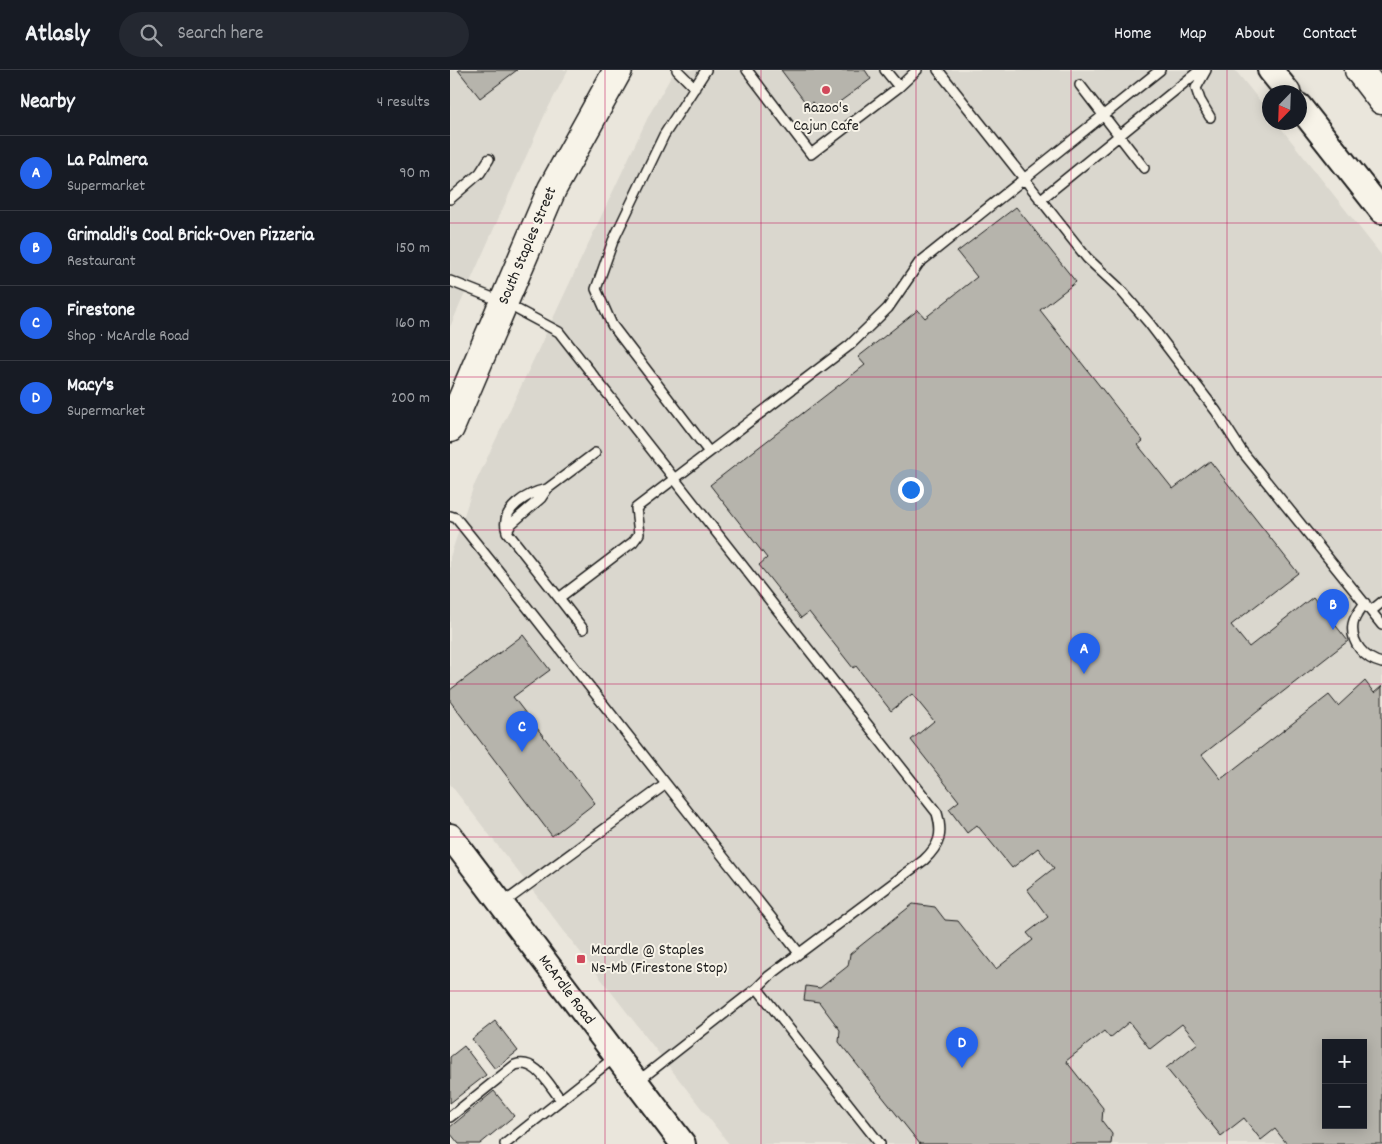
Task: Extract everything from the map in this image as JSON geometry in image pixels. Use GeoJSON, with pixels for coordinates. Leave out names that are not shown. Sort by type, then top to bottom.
{"type":"FeatureCollection","features":[{"type":"Feature","properties":{"kind":"main road","name":"South Staples Street"},"geometry":{"type":"LineString","coordinates":[[450,428],[552,188],[618,70]]}},
{"type":"Feature","properties":{"kind":"main road"},"geometry":{"type":"LineString","coordinates":[[1270,70],[1282,85]]}},
{"type":"Feature","properties":{"kind":"main road"},"geometry":{"type":"LineString","coordinates":[[1359,70],[1382,100]]}},
{"type":"Feature","properties":{"kind":"main road"},"geometry":{"type":"LineString","coordinates":[[1307,115],[1382,211]]}},
{"type":"Feature","properties":{"kind":"main road","name":"McArdle Road"},"geometry":{"type":"LineString","coordinates":[[454,843],[683,1144]]}},
{"type":"Feature","properties":{"kind":"lane"},"geometry":{"type":"LineString","coordinates":[[677,70],[695,88]]}},
{"type":"Feature","properties":{"kind":"lane"},"geometry":{"type":"LineString","coordinates":[[706,70],[664,135],[613,240],[596,289],[612,325],[709,452]]}},
{"type":"Feature","properties":{"kind":"lane"},"geometry":{"type":"LineString","coordinates":[[747,70],[811,154],[899,88],[917,70]]}},
{"type":"Feature","properties":{"kind":"lane"},"geometry":{"type":"LineString","coordinates":[[885,70],[899,88]]}},
{"type":"Feature","properties":{"kind":"lane"},"geometry":{"type":"LineString","coordinates":[[938,70],[1087,258],[1118,287],[1149,323],[1216,411],[1241,450],[1382,625]]}},
{"type":"Feature","properties":{"kind":"lane"},"geometry":{"type":"LineString","coordinates":[[559,598],[633,542],[639,534],[636,508],[850,345],[888,308],[919,263],[1160,70]]}},
{"type":"Feature","properties":{"kind":"lane"},"geometry":{"type":"LineString","coordinates":[[1040,200],[1200,70]]}},
{"type":"Feature","properties":{"kind":"lane"},"geometry":{"type":"LineString","coordinates":[[1206,70],[1196,88],[1210,118]]}},
{"type":"Feature","properties":{"kind":"lane"},"geometry":{"type":"LineString","coordinates":[[1080,85],[1144,168]]}},
{"type":"Feature","properties":{"kind":"lane"},"geometry":{"type":"LineString","coordinates":[[452,194],[480,172],[489,159]]}},
{"type":"Feature","properties":{"kind":"lane"},"geometry":{"type":"LineString","coordinates":[[450,281],[504,302],[559,332],[937,812],[940,839],[934,850],[924,860],[769,976],[758,988],[636,1082]]}},
{"type":"Feature","properties":{"kind":"lane"},"geometry":{"type":"LineString","coordinates":[[583,629],[507,532],[511,524],[541,498],[548,489],[595,453]]}},
{"type":"Feature","properties":{"kind":"lane"},"geometry":{"type":"LineString","coordinates":[[450,516],[456,518],[469,534],[799,953]]}},
{"type":"Feature","properties":{"kind":"lane"},"geometry":{"type":"LineString","coordinates":[[1371,611],[1382,602]]}},
{"type":"Feature","properties":{"kind":"lane"},"geometry":{"type":"LineString","coordinates":[[1365,603],[1355,618],[1353,635],[1360,650],[1366,656],[1382,663]]}},
{"type":"Feature","properties":{"kind":"lane"},"geometry":{"type":"LineString","coordinates":[[502,904],[544,871],[666,784]]}},
{"type":"Feature","properties":{"kind":"lane"},"geometry":{"type":"LineString","coordinates":[[758,988],[880,1144]]}},
{"type":"Feature","properties":{"kind":"lane"},"geometry":{"type":"LineString","coordinates":[[505,1144],[616,1056]]}},
{"type":"Feature","properties":{"kind":"lane"},"geometry":{"type":"LineString","coordinates":[[450,1117],[515,1065],[521,1063],[532,1065],[561,1100]]}},
{"type":"Feature","properties":{"kind":"shaded area"},"geometry":{"type":"Polygon","coordinates":[[[450,70],[568,70],[545,114],[450,327],[450,70]]]}},
{"type":"Feature","properties":{"kind":"shaded area"},"geometry":{"type":"Polygon","coordinates":[[[675,70],[1235,70],[1262,103],[1262,130],[1283,130],[1382,256],[1382,1144],[729,1144],[450,784],[450,557],[473,488],[649,115],[675,70]]]}},
{"type":"Feature","properties":{"kind":"building"},"geometry":{"type":"Polygon","coordinates":[[[458,70],[517,70],[480,98],[458,70]]]}},
{"type":"Feature","properties":{"kind":"building","name":"Razoo's Cajun Cafe"},"geometry":{"type":"Polygon","coordinates":[[[781,70],[865,70],[871,79],[823,114],[813,102],[808,106],[781,70]]]}},
{"type":"Feature","properties":{"kind":"building"},"geometry":{"type":"Polygon","coordinates":[[[1016,207],[1076,282],[1040,310],[1143,441],[1138,445],[1173,489],[1210,461],[1298,573],[1231,625],[1249,647],[1313,597],[1348,641],[1202,755],[1221,779],[1329,695],[1338,706],[1365,681],[1374,693],[1382,686],[1382,1144],[1287,1144],[1275,1129],[1261,1140],[1244,1118],[1221,1136],[1166,1068],[1198,1043],[1182,1024],[1150,1049],[1129,1022],[1110,1038],[1104,1031],[1066,1061],[1103,1108],[1102,1121],[1112,1134],[1111,1144],[920,1144],[839,1042],[840,1030],[819,1002],[804,1000],[806,986],[820,988],[848,966],[850,954],[913,904],[935,907],[945,920],[958,921],[996,969],[1033,940],[1027,933],[1048,917],[1027,889],[1054,868],[1038,848],[1012,868],[977,825],[967,833],[949,809],[959,801],[911,740],[934,721],[912,694],[891,711],[856,666],[853,668],[809,612],[801,618],[759,565],[767,558],[710,485],[865,365],[858,357],[918,310],[925,318],[977,277],[957,252],[1016,207]]]}},
{"type":"Feature","properties":{"kind":"building"},"geometry":{"type":"Polygon","coordinates":[[[523,635],[550,670],[513,697],[595,803],[552,836],[450,701],[450,690],[523,635]]]}},
{"type":"Feature","properties":{"kind":"building"},"geometry":{"type":"Polygon","coordinates":[[[495,1021],[518,1051],[495,1069],[472,1039],[495,1021]]]}},
{"type":"Feature","properties":{"kind":"building"},"geometry":{"type":"Polygon","coordinates":[[[464,1046],[486,1075],[450,1103],[450,1057],[464,1046]]]}},
{"type":"Feature","properties":{"kind":"building"},"geometry":{"type":"Polygon","coordinates":[[[494,1091],[514,1116],[480,1144],[459,1144],[450,1133],[450,1127],[494,1091]]]}},
{"type":"Feature","properties":{"kind":"place","name":"Razoo's Cajun Cafe"},"geometry":{"type":"Point","coordinates":[826,90]}},
{"type":"Feature","properties":{"kind":"place","name":"Grimaldi's Coal Brick-Oven Pizzeria"},"geometry":{"type":"Point","coordinates":[1333,630]}},
{"type":"Feature","properties":{"kind":"place","name":"La Palmera"},"geometry":{"type":"Point","coordinates":[1084,674]}},
{"type":"Feature","properties":{"kind":"place","name":"Firestone"},"geometry":{"type":"Point","coordinates":[522,752]}},
{"type":"Feature","properties":{"kind":"place","name":"Mcardle @ Staples Ns-Mb (Firestone Stop)"},"geometry":{"type":"Point","coordinates":[581,959]}},
{"type":"Feature","properties":{"kind":"place","name":"Macy's"},"geometry":{"type":"Point","coordinates":[962,1068]}}]}
